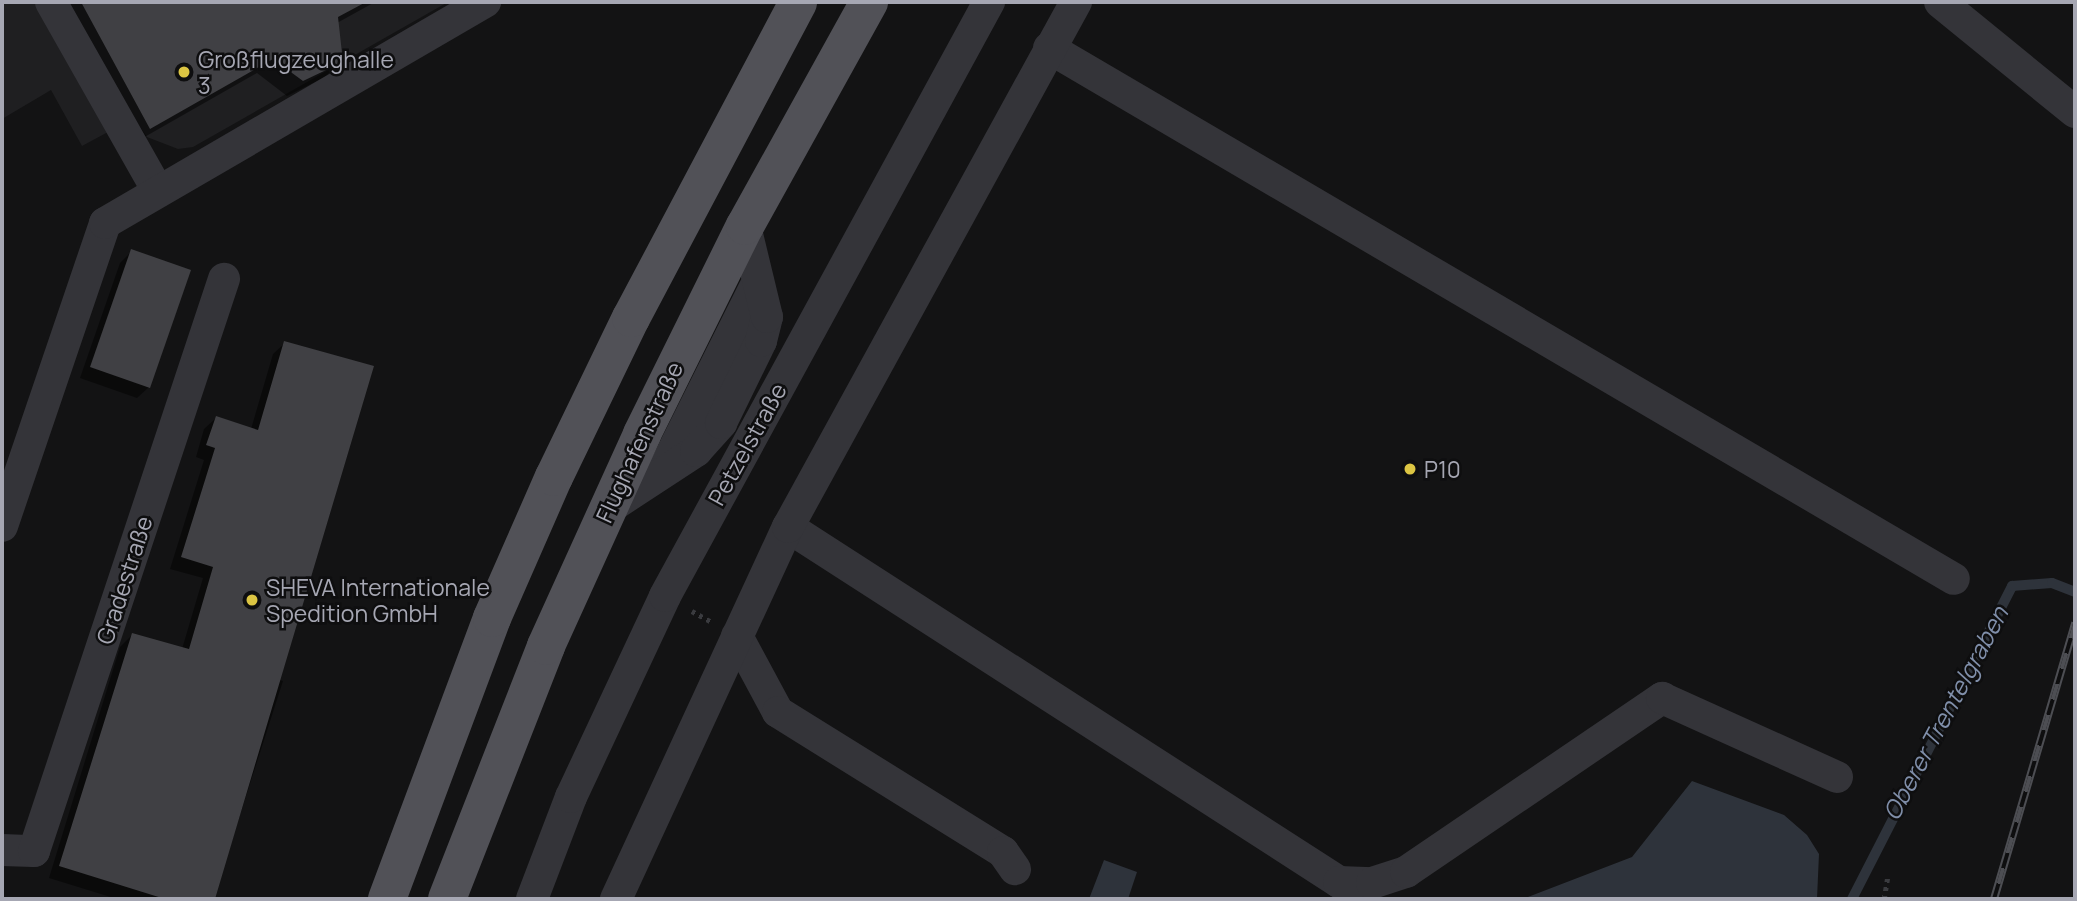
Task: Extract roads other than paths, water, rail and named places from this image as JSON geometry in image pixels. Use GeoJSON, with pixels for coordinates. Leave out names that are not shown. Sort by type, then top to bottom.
{"type":"FeatureCollection","features":[{"type":"Feature","properties":{"kind":"main road"},"geometry":{"type":"LineString","coordinates":[[387,899],[492,618],[554,477],[631,317],[798,2]]}},
{"type":"Feature","properties":{"kind":"main road","name":"Flughafenstraße"},"geometry":{"type":"LineString","coordinates":[[447,899],[606,510],[745,226],[869,2]]}},
{"type":"Feature","properties":{"kind":"lane"},"geometry":{"type":"LineString","coordinates":[[51,2],[157,189]]}},
{"type":"Feature","properties":{"kind":"lane"},"geometry":{"type":"LineString","coordinates":[[2,526],[105,223],[157,189],[485,2]]}},
{"type":"Feature","properties":{"kind":"lane","name":"Petzelstraße"},"geometry":{"type":"LineString","coordinates":[[532,899],[571,797],[665,596],[989,2]]}},
{"type":"Feature","properties":{"kind":"lane"},"geometry":{"type":"LineString","coordinates":[[616,899],[788,527],[1076,2]]}},
{"type":"Feature","properties":{"kind":"lane"},"geometry":{"type":"LineString","coordinates":[[1940,2],[2075,112]]}},
{"type":"Feature","properties":{"kind":"lane"},"geometry":{"type":"LineString","coordinates":[[1049,48],[1954,579]]}},
{"type":"Feature","properties":{"kind":"lane"},"geometry":{"type":"LineString","coordinates":[[606,510],[696,451],[720,423],[761,341],[767,317],[745,226]]}},
{"type":"Feature","properties":{"kind":"lane","name":"Gradestraße"},"geometry":{"type":"LineString","coordinates":[[2,850],[34,851],[224,279]]}},
{"type":"Feature","properties":{"kind":"lane"},"geometry":{"type":"LineString","coordinates":[[788,527],[1339,882],[1372,883],[1406,872],[1662,698],[1837,776]]}},
{"type":"Feature","properties":{"kind":"lane"},"geometry":{"type":"LineString","coordinates":[[737,636],[778,712],[1003,852],[1016,869]]}},
{"type":"Feature","properties":{"kind":"waterway","name":"Oberer Trentelgraben"},"geometry":{"type":"LineString","coordinates":[[1852,899],[2012,586],[2052,583],[2075,592]]}},
{"type":"Feature","properties":{"kind":"railway"},"geometry":{"type":"LineString","coordinates":[[1994,899],[2075,623]]}},
{"type":"Feature","properties":{"kind":"place","name":"Großflugzeughalle 3"},"geometry":{"type":"Point","coordinates":[184,72]}},
{"type":"Feature","properties":{"kind":"place","name":"P10"},"geometry":{"type":"Point","coordinates":[1410,469]}},
{"type":"Feature","properties":{"kind":"place","name":"SHEVA Internationale Spedition GmbH"},"geometry":{"type":"Point","coordinates":[252,600]}}]}
